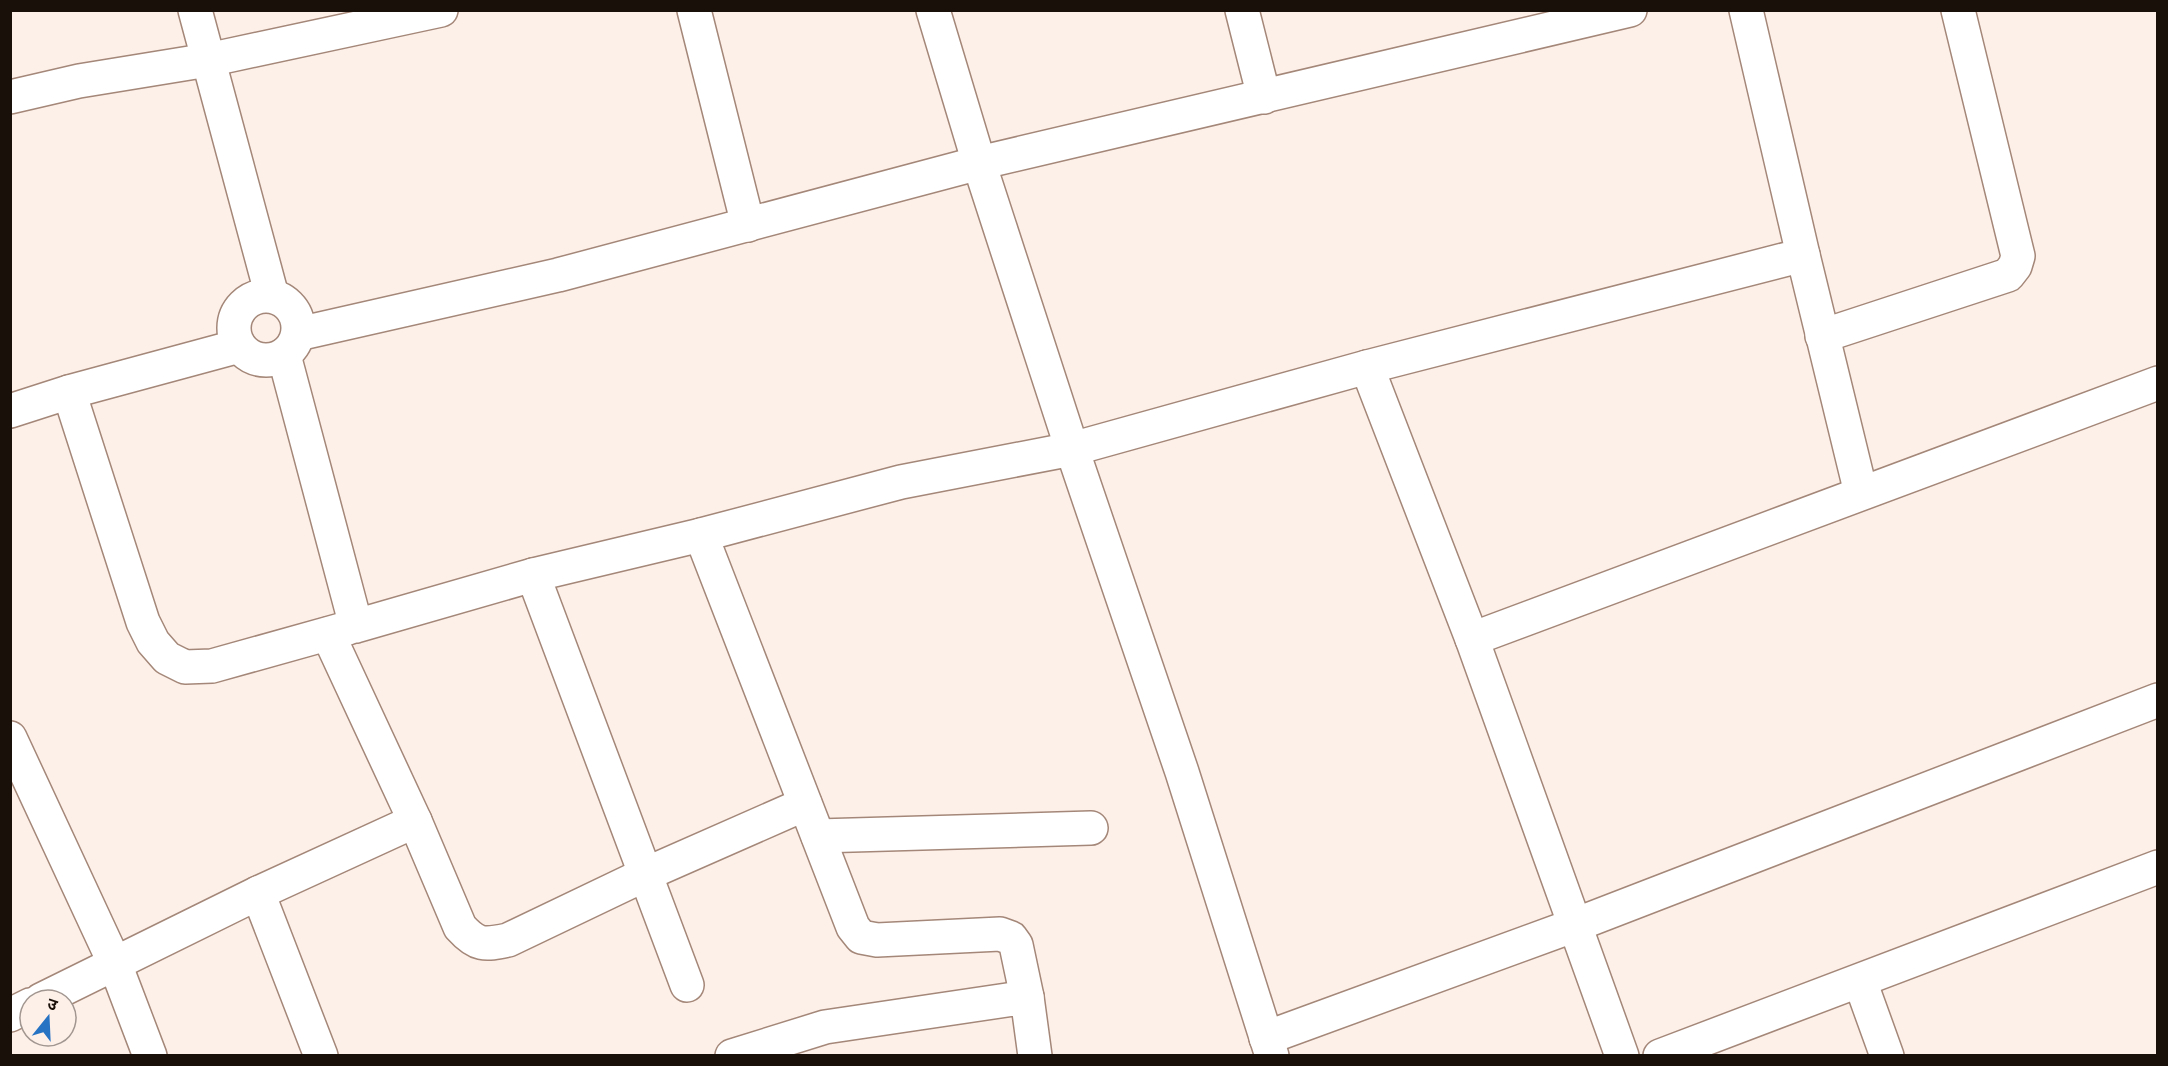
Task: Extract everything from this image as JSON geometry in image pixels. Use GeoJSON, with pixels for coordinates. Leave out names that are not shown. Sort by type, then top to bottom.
{"type":"FeatureCollection","features":[{"type":"Feature","properties":{"kind":"street"},"geometry":{"type":"LineString","coordinates":[[195,10],[272,296]]}},
{"type":"Feature","properties":{"kind":"street"},"geometry":{"type":"LineString","coordinates":[[10,97],[79,81],[208,60],[441,10]]}},
{"type":"Feature","properties":{"kind":"street"},"geometry":{"type":"LineString","coordinates":[[694,10],[748,225]]}},
{"type":"Feature","properties":{"kind":"street"},"geometry":{"type":"LineString","coordinates":[[933,10],[979,163],[1072,448],[1182,772],[1269,1047],[1575,925],[2157,700]]}},
{"type":"Feature","properties":{"kind":"street"},"geometry":{"type":"LineString","coordinates":[[1242,10],[1264,98]]}},
{"type":"Feature","properties":{"kind":"street"},"geometry":{"type":"LineString","coordinates":[[805,804],[646,874],[508,940],[487,945],[471,940],[460,927],[415,821],[342,630],[291,344],[298,321],[293,310],[284,301],[272,296],[260,296],[248,301],[239,310],[234,322],[234,334],[239,346],[249,355],[260,359],[272,359],[291,344],[979,163],[1264,98],[1630,10]]}},
{"type":"Feature","properties":{"kind":"street"},"geometry":{"type":"LineString","coordinates":[[1746,10],[1861,493]]}},
{"type":"Feature","properties":{"kind":"street"},"geometry":{"type":"LineString","coordinates":[[1822,336],[2008,275],[2015,267],[2018,256],[1958,10]]}},
{"type":"Feature","properties":{"kind":"street"},"geometry":{"type":"LineString","coordinates":[[69,392],[143,622],[153,642],[167,658],[185,668],[212,666],[533,575],[701,535],[901,482],[1072,448],[1367,367],[1803,255]]}},
{"type":"Feature","properties":{"kind":"street"},"geometry":{"type":"LineString","coordinates":[[10,411],[69,392],[239,346]]}},
{"type":"Feature","properties":{"kind":"street"},"geometry":{"type":"LineString","coordinates":[[1367,367],[1472,639],[1622,1056]]}},
{"type":"Feature","properties":{"kind":"street"},"geometry":{"type":"LineString","coordinates":[[1472,639],[2157,383]]}},
{"type":"Feature","properties":{"kind":"street"},"geometry":{"type":"LineString","coordinates":[[701,535],[853,927],[861,937],[877,940],[1000,934],[1011,938],[1016,945],[1027,998],[1035,1056]]}},
{"type":"Feature","properties":{"kind":"street"},"geometry":{"type":"LineString","coordinates":[[533,575],[687,985]]}},
{"type":"Feature","properties":{"kind":"street"},"geometry":{"type":"LineString","coordinates":[[14,752],[115,964],[150,1056]]}},
{"type":"Feature","properties":{"kind":"street"},"geometry":{"type":"LineString","coordinates":[[66,988],[258,893],[415,821]]}},
{"type":"Feature","properties":{"kind":"street"},"geometry":{"type":"LineString","coordinates":[[818,836],[1091,828]]}},
{"type":"Feature","properties":{"kind":"street"},"geometry":{"type":"LineString","coordinates":[[1660,1056],[2157,867]]}},
{"type":"Feature","properties":{"kind":"street"},"geometry":{"type":"LineString","coordinates":[[258,893],[321,1056]]}},
{"type":"Feature","properties":{"kind":"street"},"geometry":{"type":"LineString","coordinates":[[1860,981],[1887,1056]]}},
{"type":"Feature","properties":{"kind":"street"},"geometry":{"type":"LineString","coordinates":[[732,1056],[825,1027],[1027,998]]}}]}
